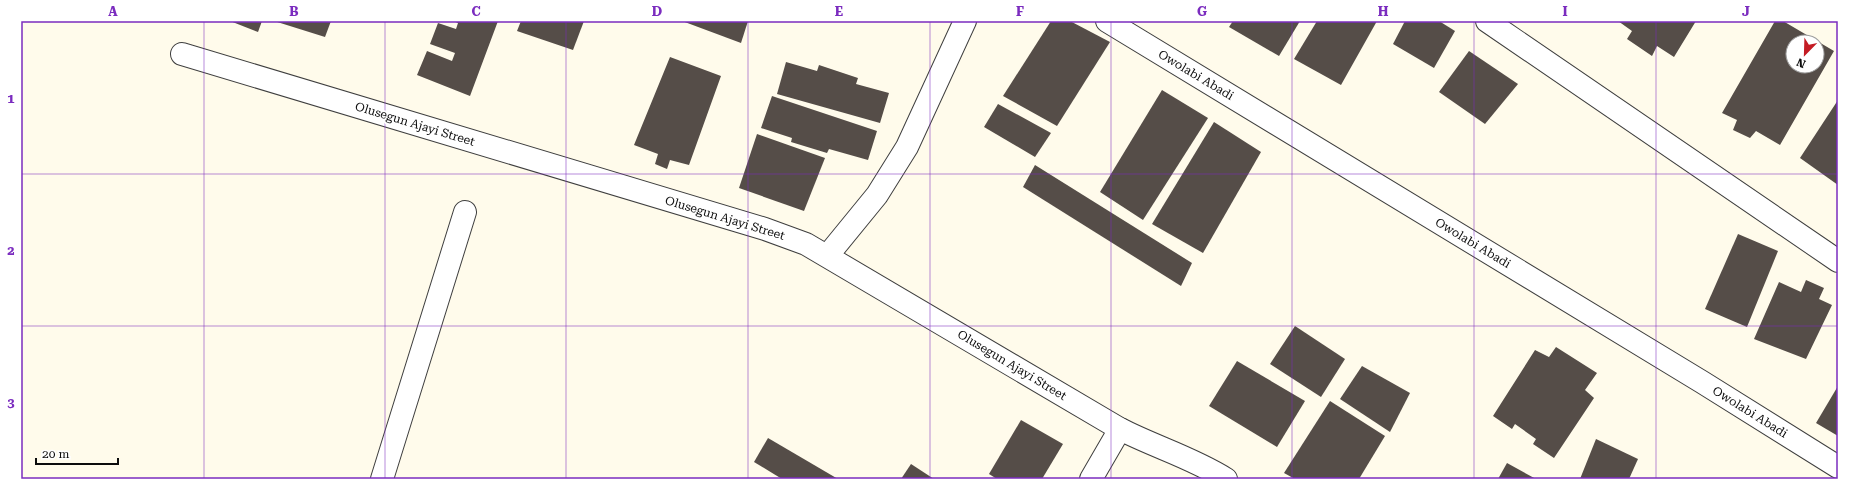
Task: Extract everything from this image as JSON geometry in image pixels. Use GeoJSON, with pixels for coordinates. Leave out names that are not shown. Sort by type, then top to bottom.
{"type":"FeatureCollection","features":[{"type":"Feature","properties":{"kind":"street"},"geometry":{"type":"LineString","coordinates":[[828,255],[877,195],[908,147],[965,21]]}},
{"type":"Feature","properties":{"kind":"street","name":"Owolabi Abadi"},"geometry":{"type":"LineString","coordinates":[[1107,21],[1702,382],[1838,468]]}},
{"type":"Feature","properties":{"kind":"street"},"geometry":{"type":"LineString","coordinates":[[1486,21],[1838,262]]}},
{"type":"Feature","properties":{"kind":"street","name":"Olusegun Ajayi Street"},"geometry":{"type":"LineString","coordinates":[[182,54],[765,228],[806,244],[828,255],[1120,429],[1147,443],[1196,462],[1226,479]]}},
{"type":"Feature","properties":{"kind":"street"},"geometry":{"type":"LineString","coordinates":[[382,479],[466,212]]}},
{"type":"Feature","properties":{"kind":"street"},"geometry":{"type":"LineString","coordinates":[[1091,479],[1120,429]]}},
{"type":"Feature","properties":{"kind":"building"},"geometry":{"type":"Polygon","coordinates":[[[230,21],[262,21],[258,32],[230,21]]]}},
{"type":"Feature","properties":{"kind":"building"},"geometry":{"type":"Polygon","coordinates":[[[274,21],[331,21],[325,37],[274,21]]]}},
{"type":"Feature","properties":{"kind":"building"},"geometry":{"type":"Polygon","coordinates":[[[453,21],[498,21],[470,96],[417,75],[427,51],[452,61],[455,53],[430,44],[438,23],[456,29],[458,23],[453,21]]]}},
{"type":"Feature","properties":{"kind":"building"},"geometry":{"type":"Polygon","coordinates":[[[521,21],[584,21],[573,50],[517,31],[521,21]]]}},
{"type":"Feature","properties":{"kind":"building"},"geometry":{"type":"Polygon","coordinates":[[[682,21],[748,21],[741,43],[682,21]]]}},
{"type":"Feature","properties":{"kind":"building"},"geometry":{"type":"Polygon","coordinates":[[[1051,21],[1070,21],[1110,42],[1057,126],[1003,96],[1051,21]]]}},
{"type":"Feature","properties":{"kind":"building"},"geometry":{"type":"Polygon","coordinates":[[[1233,21],[1300,21],[1279,56],[1229,27],[1233,21]]]}},
{"type":"Feature","properties":{"kind":"building"},"geometry":{"type":"Polygon","coordinates":[[[1317,21],[1377,21],[1341,85],[1294,59],[1317,21]]]}},
{"type":"Feature","properties":{"kind":"building"},"geometry":{"type":"Polygon","coordinates":[[[1405,21],[1439,21],[1455,31],[1434,68],[1393,44],[1405,21]]]}},
{"type":"Feature","properties":{"kind":"building"},"geometry":{"type":"Polygon","coordinates":[[[1618,21],[1696,21],[1674,57],[1657,46],[1652,56],[1627,39],[1632,31],[1618,21]]]}},
{"type":"Feature","properties":{"kind":"building"},"geometry":{"type":"Polygon","coordinates":[[[1775,21],[1783,21],[1805,34],[1785,34],[1785,74],[1821,74],[1780,145],[1756,131],[1750,138],[1733,130],[1737,120],[1722,113],[1775,21]]]}},
{"type":"Feature","properties":{"kind":"building"},"geometry":{"type":"Polygon","coordinates":[[[1825,46],[1834,51],[1825,67],[1825,46]]]}},
{"type":"Feature","properties":{"kind":"building"},"geometry":{"type":"Polygon","coordinates":[[[1469,51],[1518,84],[1485,124],[1439,92],[1469,51]]]}},
{"type":"Feature","properties":{"kind":"building"},"geometry":{"type":"Polygon","coordinates":[[[670,57],[721,76],[689,165],[670,160],[667,169],[655,164],[658,154],[634,145],[670,57]]]}},
{"type":"Feature","properties":{"kind":"building"},"geometry":{"type":"Polygon","coordinates":[[[786,62],[817,71],[819,65],[858,78],[856,84],[889,93],[880,123],[777,94],[786,62]]]}},
{"type":"Feature","properties":{"kind":"building"},"geometry":{"type":"Polygon","coordinates":[[[1162,90],[1208,118],[1143,220],[1100,192],[1162,90]]]}},
{"type":"Feature","properties":{"kind":"building"},"geometry":{"type":"Polygon","coordinates":[[[772,96],[877,131],[868,160],[829,149],[827,153],[791,142],[792,138],[761,128],[772,96]]]}},
{"type":"Feature","properties":{"kind":"building"},"geometry":{"type":"Polygon","coordinates":[[[1838,100],[1838,185],[1800,158],[1838,100]]]}},
{"type":"Feature","properties":{"kind":"building"},"geometry":{"type":"Polygon","coordinates":[[[998,104],[1051,133],[1035,157],[984,127],[998,104]]]}},
{"type":"Feature","properties":{"kind":"building"},"geometry":{"type":"Polygon","coordinates":[[[1214,122],[1261,152],[1203,253],[1152,224],[1214,122]]]}},
{"type":"Feature","properties":{"kind":"building"},"geometry":{"type":"Polygon","coordinates":[[[757,134],[825,158],[804,211],[739,188],[757,134]]]}},
{"type":"Feature","properties":{"kind":"building"},"geometry":{"type":"Polygon","coordinates":[[[1035,165],[1192,263],[1181,286],[1023,187],[1035,165]]]}},
{"type":"Feature","properties":{"kind":"building"},"geometry":{"type":"Polygon","coordinates":[[[1738,234],[1778,251],[1747,327],[1705,309],[1738,234]]]}},
{"type":"Feature","properties":{"kind":"building"},"geometry":{"type":"Polygon","coordinates":[[[1806,280],[1824,288],[1819,299],[1832,305],[1806,359],[1754,339],[1779,282],[1801,292],[1806,280]]]}},
{"type":"Feature","properties":{"kind":"building"},"geometry":{"type":"Polygon","coordinates":[[[1295,326],[1345,359],[1321,397],[1270,364],[1295,326]]]}},
{"type":"Feature","properties":{"kind":"building"},"geometry":{"type":"Polygon","coordinates":[[[1556,347],[1597,373],[1585,390],[1594,398],[1554,458],[1533,444],[1536,439],[1515,424],[1512,429],[1493,416],[1535,350],[1549,357],[1556,347]]]}},
{"type":"Feature","properties":{"kind":"building"},"geometry":{"type":"Polygon","coordinates":[[[1237,361],[1305,401],[1277,447],[1209,406],[1237,361]]]}},
{"type":"Feature","properties":{"kind":"building"},"geometry":{"type":"Polygon","coordinates":[[[1362,366],[1410,393],[1390,432],[1340,399],[1362,366]]]}},
{"type":"Feature","properties":{"kind":"building"},"geometry":{"type":"Polygon","coordinates":[[[1838,386],[1838,436],[1816,423],[1838,386]]]}},
{"type":"Feature","properties":{"kind":"building"},"geometry":{"type":"Polygon","coordinates":[[[1330,401],[1385,436],[1359,479],[1295,479],[1284,473],[1330,401]]]}},
{"type":"Feature","properties":{"kind":"building"},"geometry":{"type":"Polygon","coordinates":[[[1021,420],[1063,444],[1042,479],[997,479],[989,474],[1021,420]]]}},
{"type":"Feature","properties":{"kind":"building"},"geometry":{"type":"Polygon","coordinates":[[[768,438],[838,479],[782,479],[754,462],[768,438]]]}},
{"type":"Feature","properties":{"kind":"building"},"geometry":{"type":"Polygon","coordinates":[[[1596,439],[1638,459],[1629,479],[1580,479],[1596,439]]]}},
{"type":"Feature","properties":{"kind":"building"},"geometry":{"type":"Polygon","coordinates":[[[1507,463],[1536,479],[1498,479],[1507,463]]]}},
{"type":"Feature","properties":{"kind":"building"},"geometry":{"type":"Polygon","coordinates":[[[911,464],[934,479],[901,479],[911,464]]]}}]}
